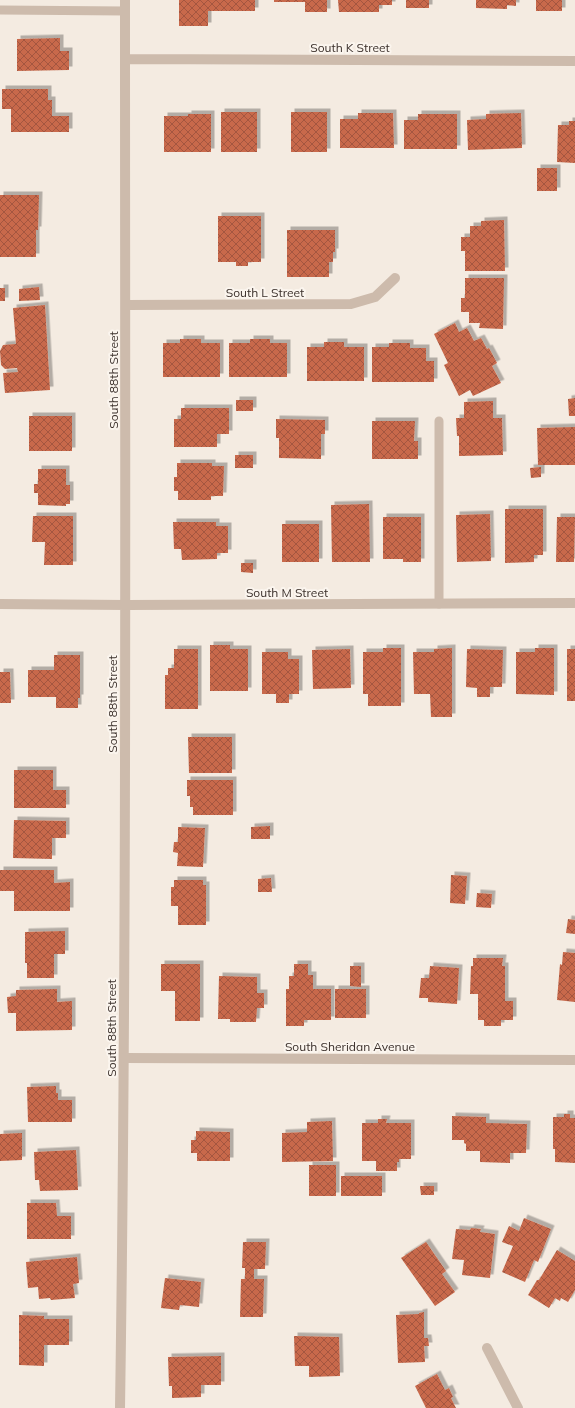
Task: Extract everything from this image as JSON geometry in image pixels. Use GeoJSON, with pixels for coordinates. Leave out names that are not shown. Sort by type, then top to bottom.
{"type":"FeatureCollection","features":[{"type":"Feature","properties":{"kind":"street","name":"South 88th Street"},"geometry":{"type":"LineString","coordinates":[[120,1408],[124,1058],[126,606],[125,0]]}},
{"type":"Feature","properties":{"kind":"street","name":"South K Street"},"geometry":{"type":"LineString","coordinates":[[125,59],[575,61]]}},
{"type":"Feature","properties":{"kind":"street","name":"South L Street"},"geometry":{"type":"LineString","coordinates":[[126,305],[351,304],[375,297],[395,278]]}},
{"type":"Feature","properties":{"kind":"street","name":"South M Street"},"geometry":{"type":"LineString","coordinates":[[0,604],[126,606],[575,603]]}},
{"type":"Feature","properties":{"kind":"street","name":"South Sheridan Avenue"},"geometry":{"type":"LineString","coordinates":[[124,1058],[575,1060]]}},
{"type":"Feature","properties":{"kind":"street"},"geometry":{"type":"LineString","coordinates":[[486,1348],[518,1408]]}},
{"type":"Feature","properties":{"kind":"lane"},"geometry":{"type":"LineString","coordinates":[[0,10],[125,11]]}},
{"type":"Feature","properties":{"kind":"lane"},"geometry":{"type":"LineString","coordinates":[[439,421],[439,604]]}},
{"type":"Feature","properties":{"kind":"building"},"geometry":{"type":"Polygon","coordinates":[[[179,0],[255,0],[255,11],[208,11],[208,26],[179,26],[179,0]]]}},
{"type":"Feature","properties":{"kind":"building"},"geometry":{"type":"Polygon","coordinates":[[[274,0],[327,0],[327,12],[305,12],[305,2],[274,2],[274,0]]]}},
{"type":"Feature","properties":{"kind":"building"},"geometry":{"type":"Polygon","coordinates":[[[338,0],[392,0],[392,5],[379,5],[379,12],[339,12],[338,0]]]}},
{"type":"Feature","properties":{"kind":"building"},"geometry":{"type":"Polygon","coordinates":[[[406,0],[429,0],[429,8],[406,8],[406,0]]]}},
{"type":"Feature","properties":{"kind":"building"},"geometry":{"type":"Polygon","coordinates":[[[476,0],[516,0],[516,6],[507,5],[507,9],[476,8],[476,0]]]}},
{"type":"Feature","properties":{"kind":"building"},"geometry":{"type":"Polygon","coordinates":[[[536,0],[562,0],[562,11],[536,11],[536,0]]]}},
{"type":"Feature","properties":{"kind":"building"},"geometry":{"type":"Polygon","coordinates":[[[60,38],[60,51],[69,51],[69,70],[17,71],[17,39],[60,38]]]}},
{"type":"Feature","properties":{"kind":"building"},"geometry":{"type":"Polygon","coordinates":[[[2,89],[48,89],[48,100],[52,100],[52,116],[69,116],[69,132],[11,132],[11,109],[2,109],[2,89]]]}},
{"type":"Feature","properties":{"kind":"building"},"geometry":{"type":"Polygon","coordinates":[[[221,112],[257,112],[257,152],[221,152],[221,112]]]}},
{"type":"Feature","properties":{"kind":"building"},"geometry":{"type":"Polygon","coordinates":[[[291,112],[327,112],[327,152],[291,152],[291,112]]]}},
{"type":"Feature","properties":{"kind":"building"},"geometry":{"type":"Polygon","coordinates":[[[358,113],[393,113],[394,148],[340,148],[340,119],[358,119],[358,113]]]}},
{"type":"Feature","properties":{"kind":"building"},"geometry":{"type":"Polygon","coordinates":[[[521,113],[522,148],[468,150],[467,120],[486,119],[486,114],[521,113]]]}},
{"type":"Feature","properties":{"kind":"building"},"geometry":{"type":"Polygon","coordinates":[[[188,114],[211,114],[211,152],[164,152],[164,116],[188,116],[188,114]]]}},
{"type":"Feature","properties":{"kind":"building"},"geometry":{"type":"Polygon","coordinates":[[[418,114],[457,114],[457,149],[404,149],[404,120],[418,120],[418,114]]]}},
{"type":"Feature","properties":{"kind":"building"},"geometry":{"type":"Polygon","coordinates":[[[569,121],[575,121],[575,163],[557,162],[558,125],[569,125],[569,121]]]}},
{"type":"Feature","properties":{"kind":"building"},"geometry":{"type":"Polygon","coordinates":[[[537,168],[557,168],[557,191],[537,191],[537,168]]]}},
{"type":"Feature","properties":{"kind":"building"},"geometry":{"type":"Polygon","coordinates":[[[0,195],[39,195],[38,230],[36,230],[36,257],[0,257],[0,195]]]}},
{"type":"Feature","properties":{"kind":"building"},"geometry":{"type":"Polygon","coordinates":[[[218,216],[261,216],[261,262],[248,262],[248,266],[236,266],[236,262],[218,262],[218,216]]]}},
{"type":"Feature","properties":{"kind":"building"},"geometry":{"type":"Polygon","coordinates":[[[504,220],[505,271],[465,271],[465,251],[461,251],[461,237],[470,237],[470,226],[481,226],[481,221],[504,220]]]}},
{"type":"Feature","properties":{"kind":"building"},"geometry":{"type":"Polygon","coordinates":[[[287,230],[335,230],[335,252],[333,252],[333,262],[329,262],[329,277],[287,277],[287,230]]]}},
{"type":"Feature","properties":{"kind":"building"},"geometry":{"type":"Polygon","coordinates":[[[465,278],[504,278],[503,329],[479,328],[480,323],[469,323],[469,312],[461,312],[461,298],[465,298],[465,278]]]}},
{"type":"Feature","properties":{"kind":"building"},"geometry":{"type":"Polygon","coordinates":[[[39,287],[40,300],[19,301],[19,289],[39,287]]]}},
{"type":"Feature","properties":{"kind":"building"},"geometry":{"type":"Polygon","coordinates":[[[0,288],[5,288],[5,301],[0,301],[0,288]]]}},
{"type":"Feature","properties":{"kind":"building"},"geometry":{"type":"Polygon","coordinates":[[[45,305],[50,390],[5,393],[3,373],[18,372],[17,368],[5,369],[1,365],[0,351],[3,345],[16,344],[13,308],[45,305]]]}},
{"type":"Feature","properties":{"kind":"building"},"geometry":{"type":"Polygon","coordinates":[[[455,323],[459,332],[467,328],[474,341],[481,338],[487,349],[489,348],[497,363],[492,366],[501,383],[473,396],[470,390],[459,396],[444,365],[448,363],[434,334],[455,323]]]}},
{"type":"Feature","properties":{"kind":"building"},"geometry":{"type":"Polygon","coordinates":[[[180,339],[201,339],[201,343],[220,343],[220,377],[163,377],[163,343],[180,343],[180,339]]]}},
{"type":"Feature","properties":{"kind":"building"},"geometry":{"type":"Polygon","coordinates":[[[250,339],[270,339],[270,343],[287,343],[287,377],[229,377],[229,343],[250,343],[250,339]]]}},
{"type":"Feature","properties":{"kind":"building"},"geometry":{"type":"Polygon","coordinates":[[[324,342],[344,342],[344,347],[364,347],[364,381],[307,381],[307,347],[324,347],[324,342]]]}},
{"type":"Feature","properties":{"kind":"building"},"geometry":{"type":"Polygon","coordinates":[[[389,343],[410,343],[410,348],[426,348],[426,361],[434,361],[434,382],[372,382],[372,347],[389,347],[389,343]]]}},
{"type":"Feature","properties":{"kind":"building"},"geometry":{"type":"Polygon","coordinates":[[[575,398],[575,416],[569,416],[568,399],[575,398]]]}},
{"type":"Feature","properties":{"kind":"building"},"geometry":{"type":"Polygon","coordinates":[[[236,400],[253,400],[253,411],[236,411],[236,400]]]}},
{"type":"Feature","properties":{"kind":"building"},"geometry":{"type":"Polygon","coordinates":[[[493,401],[493,418],[502,418],[503,455],[459,456],[459,436],[457,436],[456,418],[464,418],[464,402],[493,401]]]}},
{"type":"Feature","properties":{"kind":"building"},"geometry":{"type":"Polygon","coordinates":[[[181,408],[229,408],[229,434],[217,434],[217,447],[174,447],[174,419],[181,419],[181,408]]]}},
{"type":"Feature","properties":{"kind":"building"},"geometry":{"type":"Polygon","coordinates":[[[29,416],[72,416],[72,451],[29,451],[29,416]]]}},
{"type":"Feature","properties":{"kind":"building"},"geometry":{"type":"Polygon","coordinates":[[[276,419],[325,420],[325,434],[321,434],[321,459],[279,458],[279,438],[276,438],[276,419]]]}},
{"type":"Feature","properties":{"kind":"building"},"geometry":{"type":"Polygon","coordinates":[[[372,421],[415,421],[414,441],[418,441],[418,459],[372,459],[372,421]]]}},
{"type":"Feature","properties":{"kind":"building"},"geometry":{"type":"Polygon","coordinates":[[[575,427],[575,465],[538,465],[537,428],[575,427]]]}},
{"type":"Feature","properties":{"kind":"building"},"geometry":{"type":"Polygon","coordinates":[[[235,455],[253,455],[253,468],[235,468],[235,455]]]}},
{"type":"Feature","properties":{"kind":"building"},"geometry":{"type":"Polygon","coordinates":[[[177,463],[212,463],[212,466],[224,466],[223,496],[211,496],[211,500],[178,500],[178,491],[174,491],[174,477],[177,477],[177,463]]]}},
{"type":"Feature","properties":{"kind":"building"},"geometry":{"type":"Polygon","coordinates":[[[541,467],[541,477],[531,478],[530,468],[541,467]]]}},
{"type":"Feature","properties":{"kind":"building"},"geometry":{"type":"Polygon","coordinates":[[[38,469],[66,469],[66,485],[70,485],[70,504],[66,504],[66,506],[38,505],[38,493],[34,493],[34,484],[38,484],[38,469]]]}},
{"type":"Feature","properties":{"kind":"building"},"geometry":{"type":"Polygon","coordinates":[[[369,504],[370,562],[332,562],[331,505],[369,504]]]}},
{"type":"Feature","properties":{"kind":"building"},"geometry":{"type":"Polygon","coordinates":[[[505,509],[543,509],[543,555],[534,555],[534,562],[505,563],[505,509]]]}},
{"type":"Feature","properties":{"kind":"building"},"geometry":{"type":"Polygon","coordinates":[[[490,514],[491,561],[457,562],[456,515],[490,514]]]}},
{"type":"Feature","properties":{"kind":"building"},"geometry":{"type":"Polygon","coordinates":[[[33,516],[73,516],[73,565],[44,565],[45,542],[32,542],[33,516]]]}},
{"type":"Feature","properties":{"kind":"building"},"geometry":{"type":"Polygon","coordinates":[[[383,517],[421,517],[421,562],[403,562],[403,559],[383,559],[383,517]]]}},
{"type":"Feature","properties":{"kind":"building"},"geometry":{"type":"Polygon","coordinates":[[[557,517],[575,517],[574,562],[556,562],[557,517]]]}},
{"type":"Feature","properties":{"kind":"building"},"geometry":{"type":"Polygon","coordinates":[[[173,522],[216,522],[216,526],[228,526],[228,553],[217,553],[217,559],[182,560],[181,549],[174,549],[173,522]]]}},
{"type":"Feature","properties":{"kind":"building"},"geometry":{"type":"Polygon","coordinates":[[[282,524],[319,524],[319,562],[282,562],[282,524]]]}},
{"type":"Feature","properties":{"kind":"building"},"geometry":{"type":"Polygon","coordinates":[[[241,563],[253,563],[253,573],[241,572],[241,563]]]}},
{"type":"Feature","properties":{"kind":"building"},"geometry":{"type":"Polygon","coordinates":[[[210,645],[230,645],[230,649],[248,649],[248,691],[210,691],[210,645]]]}},
{"type":"Feature","properties":{"kind":"building"},"geometry":{"type":"Polygon","coordinates":[[[383,648],[401,648],[401,706],[368,706],[368,694],[363,694],[363,652],[383,652],[383,648]]]}},
{"type":"Feature","properties":{"kind":"building"},"geometry":{"type":"Polygon","coordinates":[[[452,648],[452,717],[431,717],[430,694],[414,694],[413,652],[434,652],[434,649],[452,648]]]}},
{"type":"Feature","properties":{"kind":"building"},"geometry":{"type":"Polygon","coordinates":[[[535,648],[554,648],[554,695],[516,694],[516,652],[535,652],[535,648]]]}},
{"type":"Feature","properties":{"kind":"building"},"geometry":{"type":"Polygon","coordinates":[[[174,649],[198,649],[198,709],[165,709],[165,675],[168,675],[168,668],[174,668],[174,649]]]}},
{"type":"Feature","properties":{"kind":"building"},"geometry":{"type":"Polygon","coordinates":[[[350,649],[351,688],[313,689],[312,650],[350,649]]]}},
{"type":"Feature","properties":{"kind":"building"},"geometry":{"type":"Polygon","coordinates":[[[467,649],[503,650],[502,687],[490,687],[490,697],[477,697],[477,688],[466,687],[467,649]]]}},
{"type":"Feature","properties":{"kind":"building"},"geometry":{"type":"Polygon","coordinates":[[[567,649],[575,649],[575,701],[567,701],[567,649]]]}},
{"type":"Feature","properties":{"kind":"building"},"geometry":{"type":"Polygon","coordinates":[[[262,652],[288,652],[288,659],[299,659],[299,694],[289,694],[289,703],[276,703],[276,694],[262,694],[262,652]]]}},
{"type":"Feature","properties":{"kind":"building"},"geometry":{"type":"Polygon","coordinates":[[[54,655],[80,655],[80,698],[78,698],[78,708],[56,708],[56,697],[28,697],[28,670],[54,670],[54,655]]]}},
{"type":"Feature","properties":{"kind":"building"},"geometry":{"type":"Polygon","coordinates":[[[0,672],[10,672],[11,703],[0,703],[0,672]]]}},
{"type":"Feature","properties":{"kind":"building"},"geometry":{"type":"Polygon","coordinates":[[[188,737],[232,737],[232,773],[189,773],[188,737]]]}},
{"type":"Feature","properties":{"kind":"building"},"geometry":{"type":"Polygon","coordinates":[[[14,770],[53,770],[53,790],[66,790],[66,808],[14,808],[14,770]]]}},
{"type":"Feature","properties":{"kind":"building"},"geometry":{"type":"Polygon","coordinates":[[[187,780],[233,780],[233,815],[193,815],[193,807],[190,807],[190,796],[187,796],[187,780]]]}},
{"type":"Feature","properties":{"kind":"building"},"geometry":{"type":"Polygon","coordinates":[[[14,820],[66,821],[66,838],[52,838],[52,859],[13,858],[14,820]]]}},
{"type":"Feature","properties":{"kind":"building"},"geometry":{"type":"Polygon","coordinates":[[[270,826],[270,839],[251,839],[251,827],[270,826]]]}},
{"type":"Feature","properties":{"kind":"building"},"geometry":{"type":"Polygon","coordinates":[[[178,827],[205,828],[203,867],[177,866],[178,853],[173,852],[174,842],[178,842],[178,827]]]}},
{"type":"Feature","properties":{"kind":"building"},"geometry":{"type":"Polygon","coordinates":[[[0,870],[54,870],[54,883],[70,882],[70,911],[14,911],[14,891],[0,891],[0,870]]]}},
{"type":"Feature","properties":{"kind":"building"},"geometry":{"type":"Polygon","coordinates":[[[451,875],[467,876],[465,904],[450,903],[451,875]]]}},
{"type":"Feature","properties":{"kind":"building"},"geometry":{"type":"Polygon","coordinates":[[[271,878],[272,892],[258,892],[258,879],[271,878]]]}},
{"type":"Feature","properties":{"kind":"building"},"geometry":{"type":"Polygon","coordinates":[[[174,880],[203,880],[203,885],[206,885],[206,925],[178,925],[178,906],[171,906],[171,887],[174,887],[174,880]]]}},
{"type":"Feature","properties":{"kind":"building"},"geometry":{"type":"Polygon","coordinates":[[[477,893],[492,894],[491,908],[476,907],[477,893]]]}},
{"type":"Feature","properties":{"kind":"building"},"geometry":{"type":"Polygon","coordinates":[[[568,919],[575,920],[575,934],[566,933],[568,919]]]}},
{"type":"Feature","properties":{"kind":"building"},"geometry":{"type":"Polygon","coordinates":[[[65,931],[65,954],[54,954],[54,978],[27,978],[27,963],[25,963],[25,932],[65,931]]]}},
{"type":"Feature","properties":{"kind":"building"},"geometry":{"type":"Polygon","coordinates":[[[563,952],[575,953],[575,1002],[557,1000],[560,964],[562,965],[563,952]]]}},
{"type":"Feature","properties":{"kind":"building"},"geometry":{"type":"Polygon","coordinates":[[[473,958],[503,958],[502,966],[505,966],[505,1001],[513,1001],[513,1020],[501,1020],[501,1026],[484,1026],[484,1020],[478,1020],[478,994],[470,994],[471,966],[473,966],[473,958]]]}},
{"type":"Feature","properties":{"kind":"building"},"geometry":{"type":"Polygon","coordinates":[[[161,964],[200,964],[200,1021],[175,1021],[175,991],[161,991],[161,964]]]}},
{"type":"Feature","properties":{"kind":"building"},"geometry":{"type":"Polygon","coordinates":[[[294,964],[308,964],[308,975],[313,975],[313,989],[331,989],[331,1020],[304,1020],[304,1026],[286,1026],[286,989],[289,989],[289,976],[294,976],[294,964]]]}},
{"type":"Feature","properties":{"kind":"building"},"geometry":{"type":"Polygon","coordinates":[[[350,966],[361,966],[361,987],[350,986],[350,966]]]}},
{"type":"Feature","properties":{"kind":"building"},"geometry":{"type":"Polygon","coordinates":[[[430,966],[459,968],[457,1004],[428,1002],[428,998],[419,998],[421,978],[429,978],[430,966]]]}},
{"type":"Feature","properties":{"kind":"building"},"geometry":{"type":"Polygon","coordinates":[[[219,976],[257,977],[257,993],[264,993],[264,1008],[257,1008],[256,1022],[230,1022],[230,1019],[218,1019],[219,976]]]}},
{"type":"Feature","properties":{"kind":"building"},"geometry":{"type":"Polygon","coordinates":[[[57,989],[57,1002],[72,1001],[72,1030],[16,1031],[16,1013],[8,1013],[7,997],[16,996],[16,990],[57,989]]]}},
{"type":"Feature","properties":{"kind":"building"},"geometry":{"type":"Polygon","coordinates":[[[335,989],[366,989],[366,1018],[335,1018],[335,989]]]}},
{"type":"Feature","properties":{"kind":"building"},"geometry":{"type":"Polygon","coordinates":[[[56,1086],[58,1100],[72,1100],[72,1122],[28,1122],[27,1087],[56,1086]]]}},
{"type":"Feature","properties":{"kind":"building"},"geometry":{"type":"Polygon","coordinates":[[[564,1114],[570,1114],[570,1118],[575,1118],[575,1163],[555,1162],[555,1149],[553,1149],[553,1117],[564,1117],[564,1114]]]}},
{"type":"Feature","properties":{"kind":"building"},"geometry":{"type":"Polygon","coordinates":[[[452,1116],[486,1117],[486,1123],[527,1124],[526,1153],[510,1153],[510,1163],[480,1162],[480,1151],[466,1151],[466,1144],[464,1143],[464,1140],[452,1140],[452,1116]]]}},
{"type":"Feature","properties":{"kind":"building"},"geometry":{"type":"Polygon","coordinates":[[[378,1119],[387,1119],[386,1123],[411,1123],[411,1159],[399,1159],[399,1162],[397,1162],[397,1171],[376,1171],[376,1161],[362,1161],[362,1123],[378,1123],[378,1119]]]}},
{"type":"Feature","properties":{"kind":"building"},"geometry":{"type":"Polygon","coordinates":[[[332,1121],[333,1161],[282,1162],[282,1133],[307,1132],[307,1122],[332,1121]]]}},
{"type":"Feature","properties":{"kind":"building"},"geometry":{"type":"Polygon","coordinates":[[[196,1131],[230,1132],[230,1161],[197,1161],[197,1153],[191,1153],[191,1140],[196,1140],[196,1131]]]}},
{"type":"Feature","properties":{"kind":"building"},"geometry":{"type":"Polygon","coordinates":[[[22,1133],[22,1160],[0,1161],[0,1134],[22,1133]]]}},
{"type":"Feature","properties":{"kind":"building"},"geometry":{"type":"Polygon","coordinates":[[[76,1150],[78,1190],[40,1191],[39,1180],[35,1180],[34,1152],[76,1150]]]}},
{"type":"Feature","properties":{"kind":"building"},"geometry":{"type":"Polygon","coordinates":[[[309,1165],[336,1165],[336,1196],[309,1196],[309,1165]]]}},
{"type":"Feature","properties":{"kind":"building"},"geometry":{"type":"Polygon","coordinates":[[[341,1176],[382,1176],[382,1196],[341,1196],[341,1176]]]}},
{"type":"Feature","properties":{"kind":"building"},"geometry":{"type":"Polygon","coordinates":[[[420,1186],[434,1186],[434,1195],[421,1195],[420,1186]]]}},
{"type":"Feature","properties":{"kind":"building"},"geometry":{"type":"Polygon","coordinates":[[[27,1203],[56,1203],[57,1216],[71,1216],[71,1239],[27,1239],[27,1203]]]}},
{"type":"Feature","properties":{"kind":"building"},"geometry":{"type":"Polygon","coordinates":[[[524,1218],[551,1229],[538,1262],[534,1260],[525,1282],[502,1272],[513,1246],[502,1242],[509,1226],[519,1231],[524,1218]]]}},
{"type":"Feature","properties":{"kind":"building"},"geometry":{"type":"Polygon","coordinates":[[[471,1228],[481,1229],[480,1232],[495,1234],[490,1278],[462,1275],[464,1260],[452,1259],[456,1229],[470,1230],[471,1228]]]}},
{"type":"Feature","properties":{"kind":"building"},"geometry":{"type":"Polygon","coordinates":[[[243,1242],[266,1242],[265,1269],[254,1269],[254,1279],[264,1279],[263,1317],[240,1317],[241,1279],[245,1279],[245,1268],[242,1268],[243,1242]]]}},
{"type":"Feature","properties":{"kind":"building"},"geometry":{"type":"Polygon","coordinates":[[[426,1242],[446,1271],[442,1274],[455,1292],[435,1306],[401,1258],[426,1242]]]}},
{"type":"Feature","properties":{"kind":"building"},"geometry":{"type":"Polygon","coordinates":[[[557,1250],[575,1261],[575,1290],[568,1302],[561,1298],[560,1301],[555,1298],[549,1308],[528,1295],[557,1250]]]}},
{"type":"Feature","properties":{"kind":"building"},"geometry":{"type":"Polygon","coordinates":[[[77,1257],[79,1283],[73,1284],[75,1298],[51,1300],[50,1298],[39,1299],[38,1287],[28,1288],[26,1262],[77,1257]]]}},
{"type":"Feature","properties":{"kind":"building"},"geometry":{"type":"Polygon","coordinates":[[[165,1278],[201,1282],[199,1307],[180,1305],[179,1310],[161,1308],[165,1278]]]}},
{"type":"Feature","properties":{"kind":"building"},"geometry":{"type":"Polygon","coordinates":[[[424,1312],[424,1338],[428,1338],[429,1346],[424,1346],[425,1362],[398,1363],[396,1315],[419,1314],[424,1312]]]}},
{"type":"Feature","properties":{"kind":"building"},"geometry":{"type":"Polygon","coordinates":[[[19,1315],[44,1316],[44,1319],[69,1319],[69,1345],[44,1345],[44,1366],[19,1365],[19,1315]]]}},
{"type":"Feature","properties":{"kind":"building"},"geometry":{"type":"Polygon","coordinates":[[[294,1336],[339,1337],[340,1376],[309,1377],[309,1366],[295,1366],[294,1336]]]}},
{"type":"Feature","properties":{"kind":"building"},"geometry":{"type":"Polygon","coordinates":[[[221,1356],[221,1385],[201,1385],[201,1397],[172,1398],[172,1386],[169,1386],[168,1357],[221,1356]]]}},
{"type":"Feature","properties":{"kind":"building"},"geometry":{"type":"Polygon","coordinates":[[[437,1374],[445,1390],[449,1388],[453,1397],[451,1398],[456,1408],[426,1408],[415,1386],[437,1374]]]}}]}
